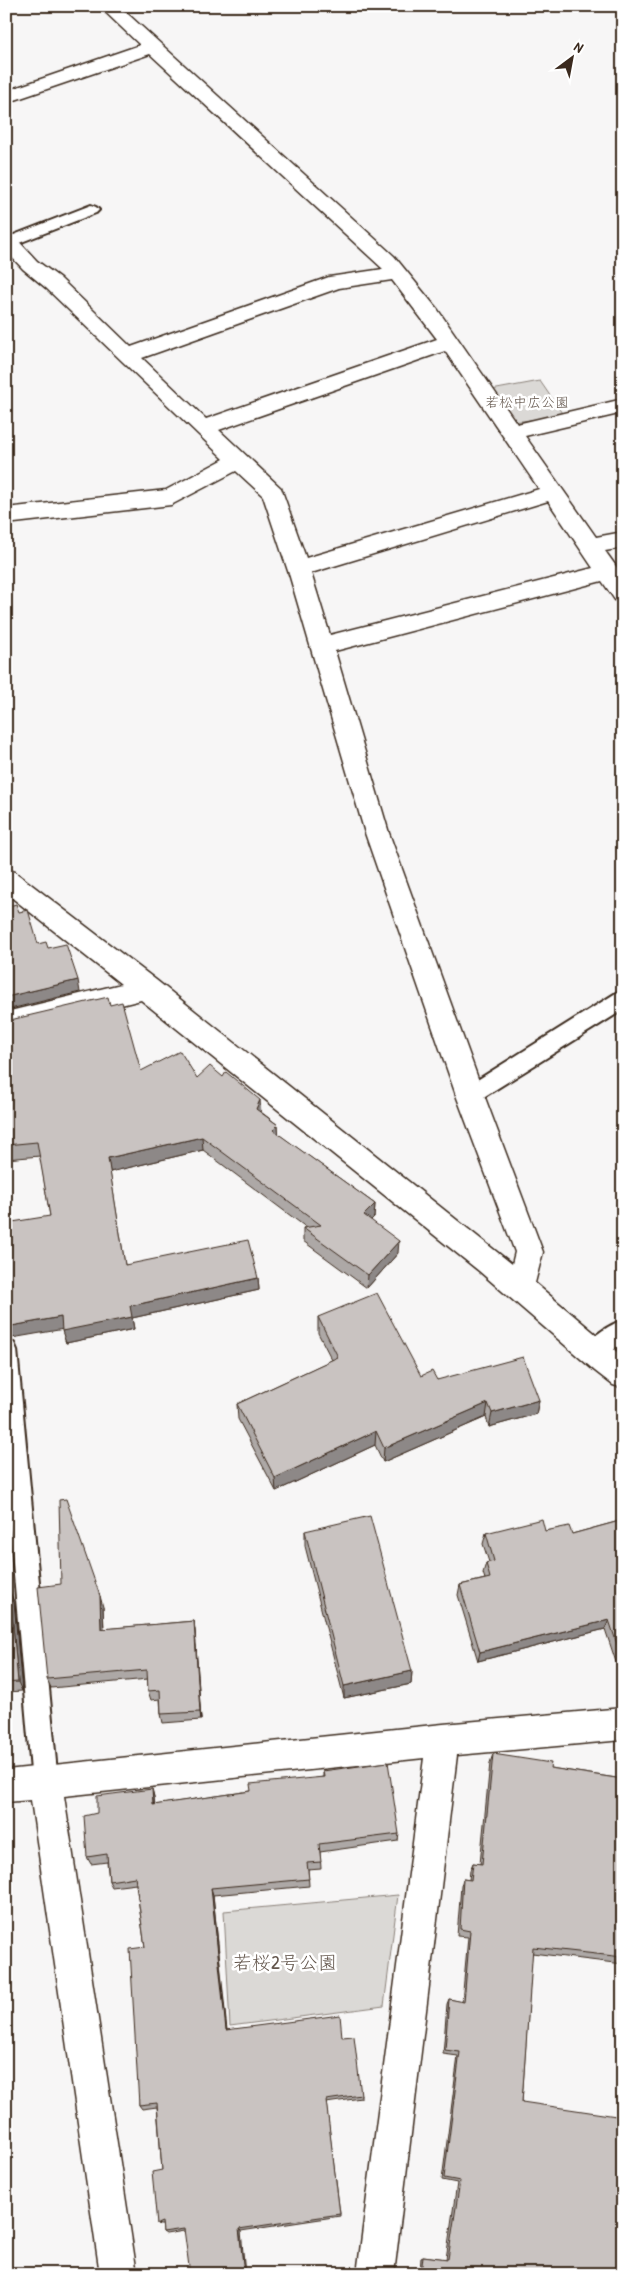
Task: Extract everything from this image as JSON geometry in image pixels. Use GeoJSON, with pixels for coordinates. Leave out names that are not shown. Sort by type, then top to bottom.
{"type":"FeatureCollection","features":[{"type":"Feature","properties":{"kind":"street"},"geometry":{"type":"LineString","coordinates":[[108,6],[379,254],[397,273],[450,342],[623,594]]}},
{"type":"Feature","properties":{"kind":"street"},"geometry":{"type":"LineString","coordinates":[[6,97],[152,47]]}},
{"type":"Feature","properties":{"kind":"street"},"geometry":{"type":"LineString","coordinates":[[8,240],[30,265],[53,283],[205,427],[238,462],[273,493],[298,569],[377,833],[470,1095],[529,1252],[520,1287]]}},
{"type":"Feature","properties":{"kind":"street"},"geometry":{"type":"LineString","coordinates":[[6,266],[30,265]]}},
{"type":"Feature","properties":{"kind":"street"},"geometry":{"type":"LineString","coordinates":[[128,356],[336,282],[397,273]]}},
{"type":"Feature","properties":{"kind":"street"},"geometry":{"type":"LineString","coordinates":[[205,427],[450,342]]}},
{"type":"Feature","properties":{"kind":"street"},"geometry":{"type":"LineString","coordinates":[[512,432],[623,406]]}},
{"type":"Feature","properties":{"kind":"street"},"geometry":{"type":"LineString","coordinates":[[6,516],[171,496],[238,462]]}},
{"type":"Feature","properties":{"kind":"street"},"geometry":{"type":"LineString","coordinates":[[298,569],[553,492]]}},
{"type":"Feature","properties":{"kind":"street"},"geometry":{"type":"LineString","coordinates":[[590,546],[623,540]]}},
{"type":"Feature","properties":{"kind":"street"},"geometry":{"type":"LineString","coordinates":[[320,646],[607,572]]}},
{"type":"Feature","properties":{"kind":"street"},"geometry":{"type":"LineString","coordinates":[[6,879],[147,988],[520,1287],[593,1352],[623,1375]]}},
{"type":"Feature","properties":{"kind":"street"},"geometry":{"type":"LineString","coordinates":[[6,1022],[147,988]]}},
{"type":"Feature","properties":{"kind":"street"},"geometry":{"type":"LineString","coordinates":[[6,1786],[443,1740],[623,1724]]}},
{"type":"Feature","properties":{"kind":"street"},"geometry":{"type":"LineString","coordinates":[[375,2274],[443,1740]]}},
{"type":"Feature","properties":{"kind":"street"},"geometry":{"type":"LineString","coordinates":[[45,1783],[119,2274]]}},
{"type":"Feature","properties":{"kind":"lane"},"geometry":{"type":"LineString","coordinates":[[8,240],[91,210]]}},
{"type":"Feature","properties":{"kind":"lane"},"geometry":{"type":"LineString","coordinates":[[470,1095],[623,999]]}},
{"type":"Feature","properties":{"kind":"lane"},"geometry":{"type":"LineString","coordinates":[[593,1352],[623,1330]]}},
{"type":"Feature","properties":{"kind":"lane"},"geometry":{"type":"LineString","coordinates":[[6,1350],[45,1783]]}},
{"type":"Feature","properties":{"kind":"green space","name":"若松中広公園"},"geometry":{"type":"Polygon","coordinates":[[[540,381],[564,416],[513,422],[486,391],[540,381]]]}},
{"type":"Feature","properties":{"kind":"green space","name":"若桜2号公園"},"geometry":{"type":"Polygon","coordinates":[[[398,1895],[384,2006],[230,2026],[224,1911],[398,1895]]]}},
{"type":"Feature","properties":{"kind":"building"},"geometry":{"type":"Polygon","coordinates":[[[16,904],[19,912],[28,910],[38,944],[46,942],[48,948],[66,944],[78,980],[6,997],[6,907],[16,904]]]}},
{"type":"Feature","properties":{"kind":"building"},"geometry":{"type":"Polygon","coordinates":[[[108,997],[110,1005],[122,1002],[141,1071],[180,1051],[197,1078],[210,1066],[223,1077],[226,1072],[260,1100],[256,1109],[278,1125],[273,1130],[375,1204],[364,1215],[399,1241],[368,1275],[303,1228],[321,1225],[202,1137],[108,1158],[125,1265],[248,1240],[258,1278],[130,1306],[132,1317],[62,1331],[61,1317],[6,1327],[6,1223],[50,1216],[37,1142],[6,1145],[6,1021],[108,997]]]}},
{"type":"Feature","properties":{"kind":"building"},"geometry":{"type":"Polygon","coordinates":[[[377,1293],[421,1376],[432,1371],[437,1380],[523,1357],[539,1400],[492,1413],[488,1403],[384,1448],[376,1431],[275,1478],[237,1404],[338,1357],[318,1317],[377,1293]]]}},
{"type":"Feature","properties":{"kind":"building"},"geometry":{"type":"Polygon","coordinates":[[[66,1499],[100,1596],[101,1629],[194,1621],[200,1712],[161,1714],[160,1690],[148,1691],[147,1670],[47,1679],[38,1587],[61,1584],[59,1500],[66,1499]]]}},
{"type":"Feature","properties":{"kind":"building"},"geometry":{"type":"Polygon","coordinates":[[[370,1516],[412,1671],[344,1686],[305,1531],[370,1516]]]}},
{"type":"Feature","properties":{"kind":"building"},"geometry":{"type":"Polygon","coordinates":[[[542,1519],[545,1531],[569,1526],[572,1534],[623,1520],[623,1655],[621,1656],[609,1620],[480,1652],[460,1585],[490,1578],[486,1563],[494,1561],[486,1533],[542,1519]]]}},
{"type":"Feature","properties":{"kind":"building"},"geometry":{"type":"Polygon","coordinates":[[[10,1592],[18,1682],[6,1683],[6,1593],[10,1592]]]}},
{"type":"Feature","properties":{"kind":"building"},"geometry":{"type":"Polygon","coordinates":[[[493,1754],[551,1763],[550,1768],[623,1779],[623,1957],[533,1947],[522,2102],[623,2117],[623,2274],[421,2274],[423,2256],[448,2259],[460,2181],[444,2178],[460,2052],[445,2050],[449,1999],[464,2002],[470,1931],[460,1929],[463,1879],[471,1880],[473,1863],[482,1864],[493,1754]]]}},
{"type":"Feature","properties":{"kind":"building"},"geometry":{"type":"Polygon","coordinates":[[[388,1762],[399,1834],[319,1844],[321,1862],[307,1863],[309,1879],[211,1888],[226,2030],[340,2015],[342,2037],[354,2036],[361,2095],[326,2100],[340,2214],[239,2229],[244,2274],[190,2274],[184,2229],[163,2232],[162,2222],[157,2224],[152,2172],[162,2170],[157,2103],[139,2105],[130,1949],[145,1947],[135,1877],[109,1881],[107,1854],[87,1857],[84,1816],[97,1813],[97,1796],[152,1789],[153,1805],[251,1791],[250,1784],[324,1777],[323,1771],[388,1762]]]}}]}
